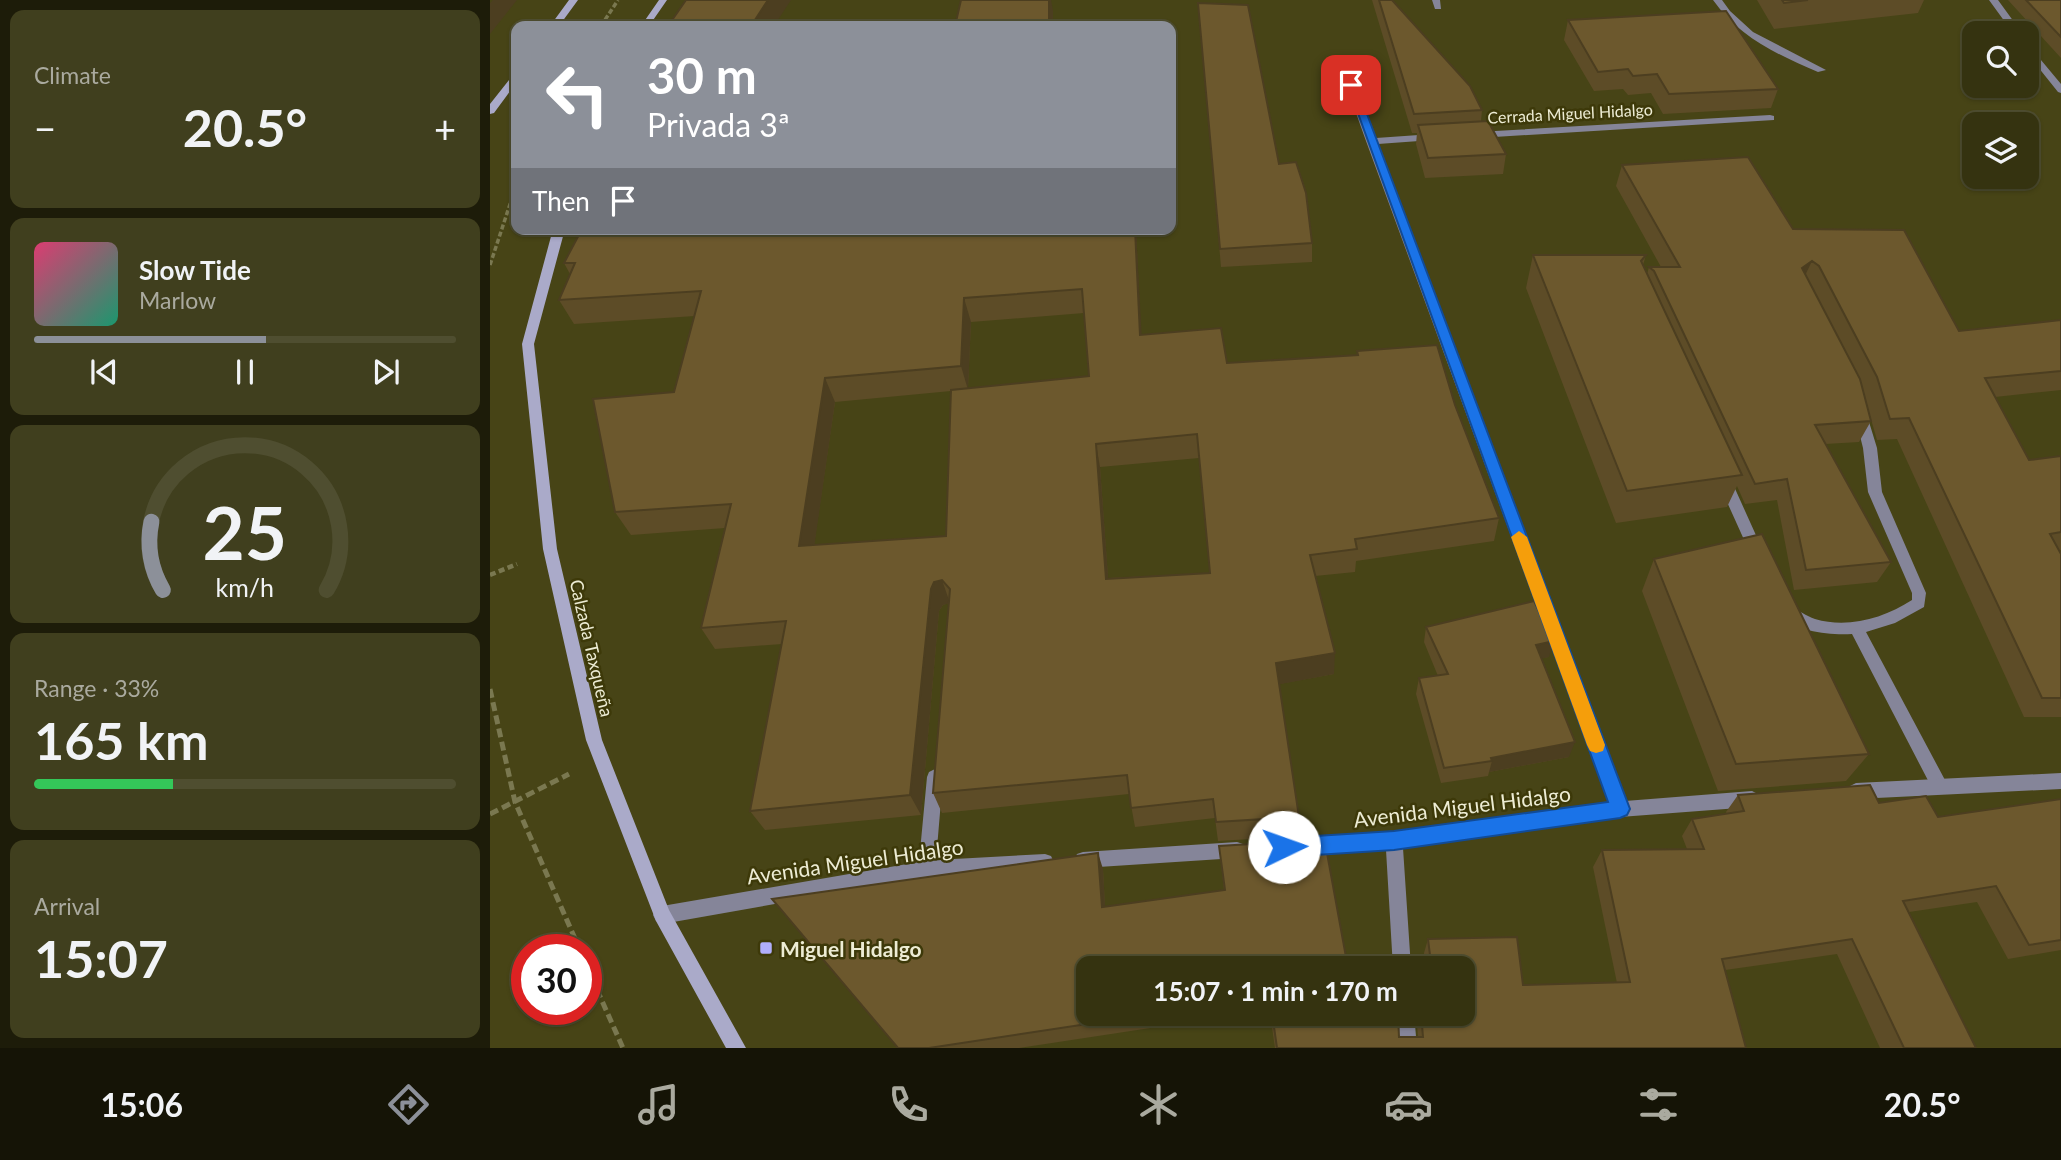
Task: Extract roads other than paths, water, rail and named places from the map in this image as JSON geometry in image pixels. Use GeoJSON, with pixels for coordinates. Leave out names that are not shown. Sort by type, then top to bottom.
{"type":"FeatureCollection","features":[{"type":"Feature","properties":{"kind":"main road"},"geometry":{"type":"LineString","coordinates":[[558,21],[572,3]]}},
{"type":"Feature","properties":{"kind":"main road"},"geometry":{"type":"LineString","coordinates":[[648,21],[661,3]]}},
{"type":"Feature","properties":{"kind":"main road"},"geometry":{"type":"LineString","coordinates":[[490,111],[511,84]]}},
{"type":"Feature","properties":{"kind":"main road","name":"Calzada Taxqueña"},"geometry":{"type":"LineString","coordinates":[[557,235],[528,344],[550,549],[594,740],[662,915],[736,1048]]}},
{"type":"Feature","properties":{"kind":"street"},"geometry":{"type":"LineString","coordinates":[[1717,0],[1725,13],[1746,33],[1770,48],[1821,69]]}},
{"type":"Feature","properties":{"kind":"street"},"geometry":{"type":"LineString","coordinates":[[1993,0],[2009,21]]}},
{"type":"Feature","properties":{"kind":"street"},"geometry":{"type":"LineString","coordinates":[[2039,62],[2061,90]]}},
{"type":"Feature","properties":{"kind":"street"},"geometry":{"type":"LineString","coordinates":[[1351,85],[1620,809]]}},
{"type":"Feature","properties":{"kind":"street","name":"Cerrada Miguel Hidalgo"},"geometry":{"type":"LineString","coordinates":[[1468,135],[1770,118]]}},
{"type":"Feature","properties":{"kind":"street"},"geometry":{"type":"LineString","coordinates":[[1371,141],[1440,137]]}},
{"type":"Feature","properties":{"kind":"street"},"geometry":{"type":"LineString","coordinates":[[1782,603],[1803,624],[1856,628],[1907,612],[1919,603],[1919,593],[1875,492],[1870,448],[1857,399]]}},
{"type":"Feature","properties":{"kind":"street"},"geometry":{"type":"LineString","coordinates":[[1719,469],[1764,570]]}},
{"type":"Feature","properties":{"kind":"street"},"geometry":{"type":"LineString","coordinates":[[1856,628],[1939,785]]}},
{"type":"Feature","properties":{"kind":"street"},"geometry":{"type":"LineString","coordinates":[[928,869],[936,761]]}},
{"type":"Feature","properties":{"kind":"street"},"geometry":{"type":"LineString","coordinates":[[1842,793],[1939,785],[2061,781]]}},
{"type":"Feature","properties":{"kind":"street","name":"Avenida Miguel Hidalgo"},"geometry":{"type":"LineString","coordinates":[[1284,847],[1394,841],[1620,809],[1772,798]]}},
{"type":"Feature","properties":{"kind":"street"},"geometry":{"type":"LineString","coordinates":[[1394,841],[1401,956]]}},
{"type":"Feature","properties":{"kind":"street","name":"Avenida Miguel Hidalgo"},"geometry":{"type":"LineString","coordinates":[[662,915],[928,869],[1257,849]]}},
{"type":"Feature","properties":{"kind":"street"},"geometry":{"type":"LineString","coordinates":[[1406,1026],[1407,1048]]}},
{"type":"Feature","properties":{"kind":"place","name":"Miguel Hidalgo"},"geometry":{"type":"Point","coordinates":[766,948]}}]}
